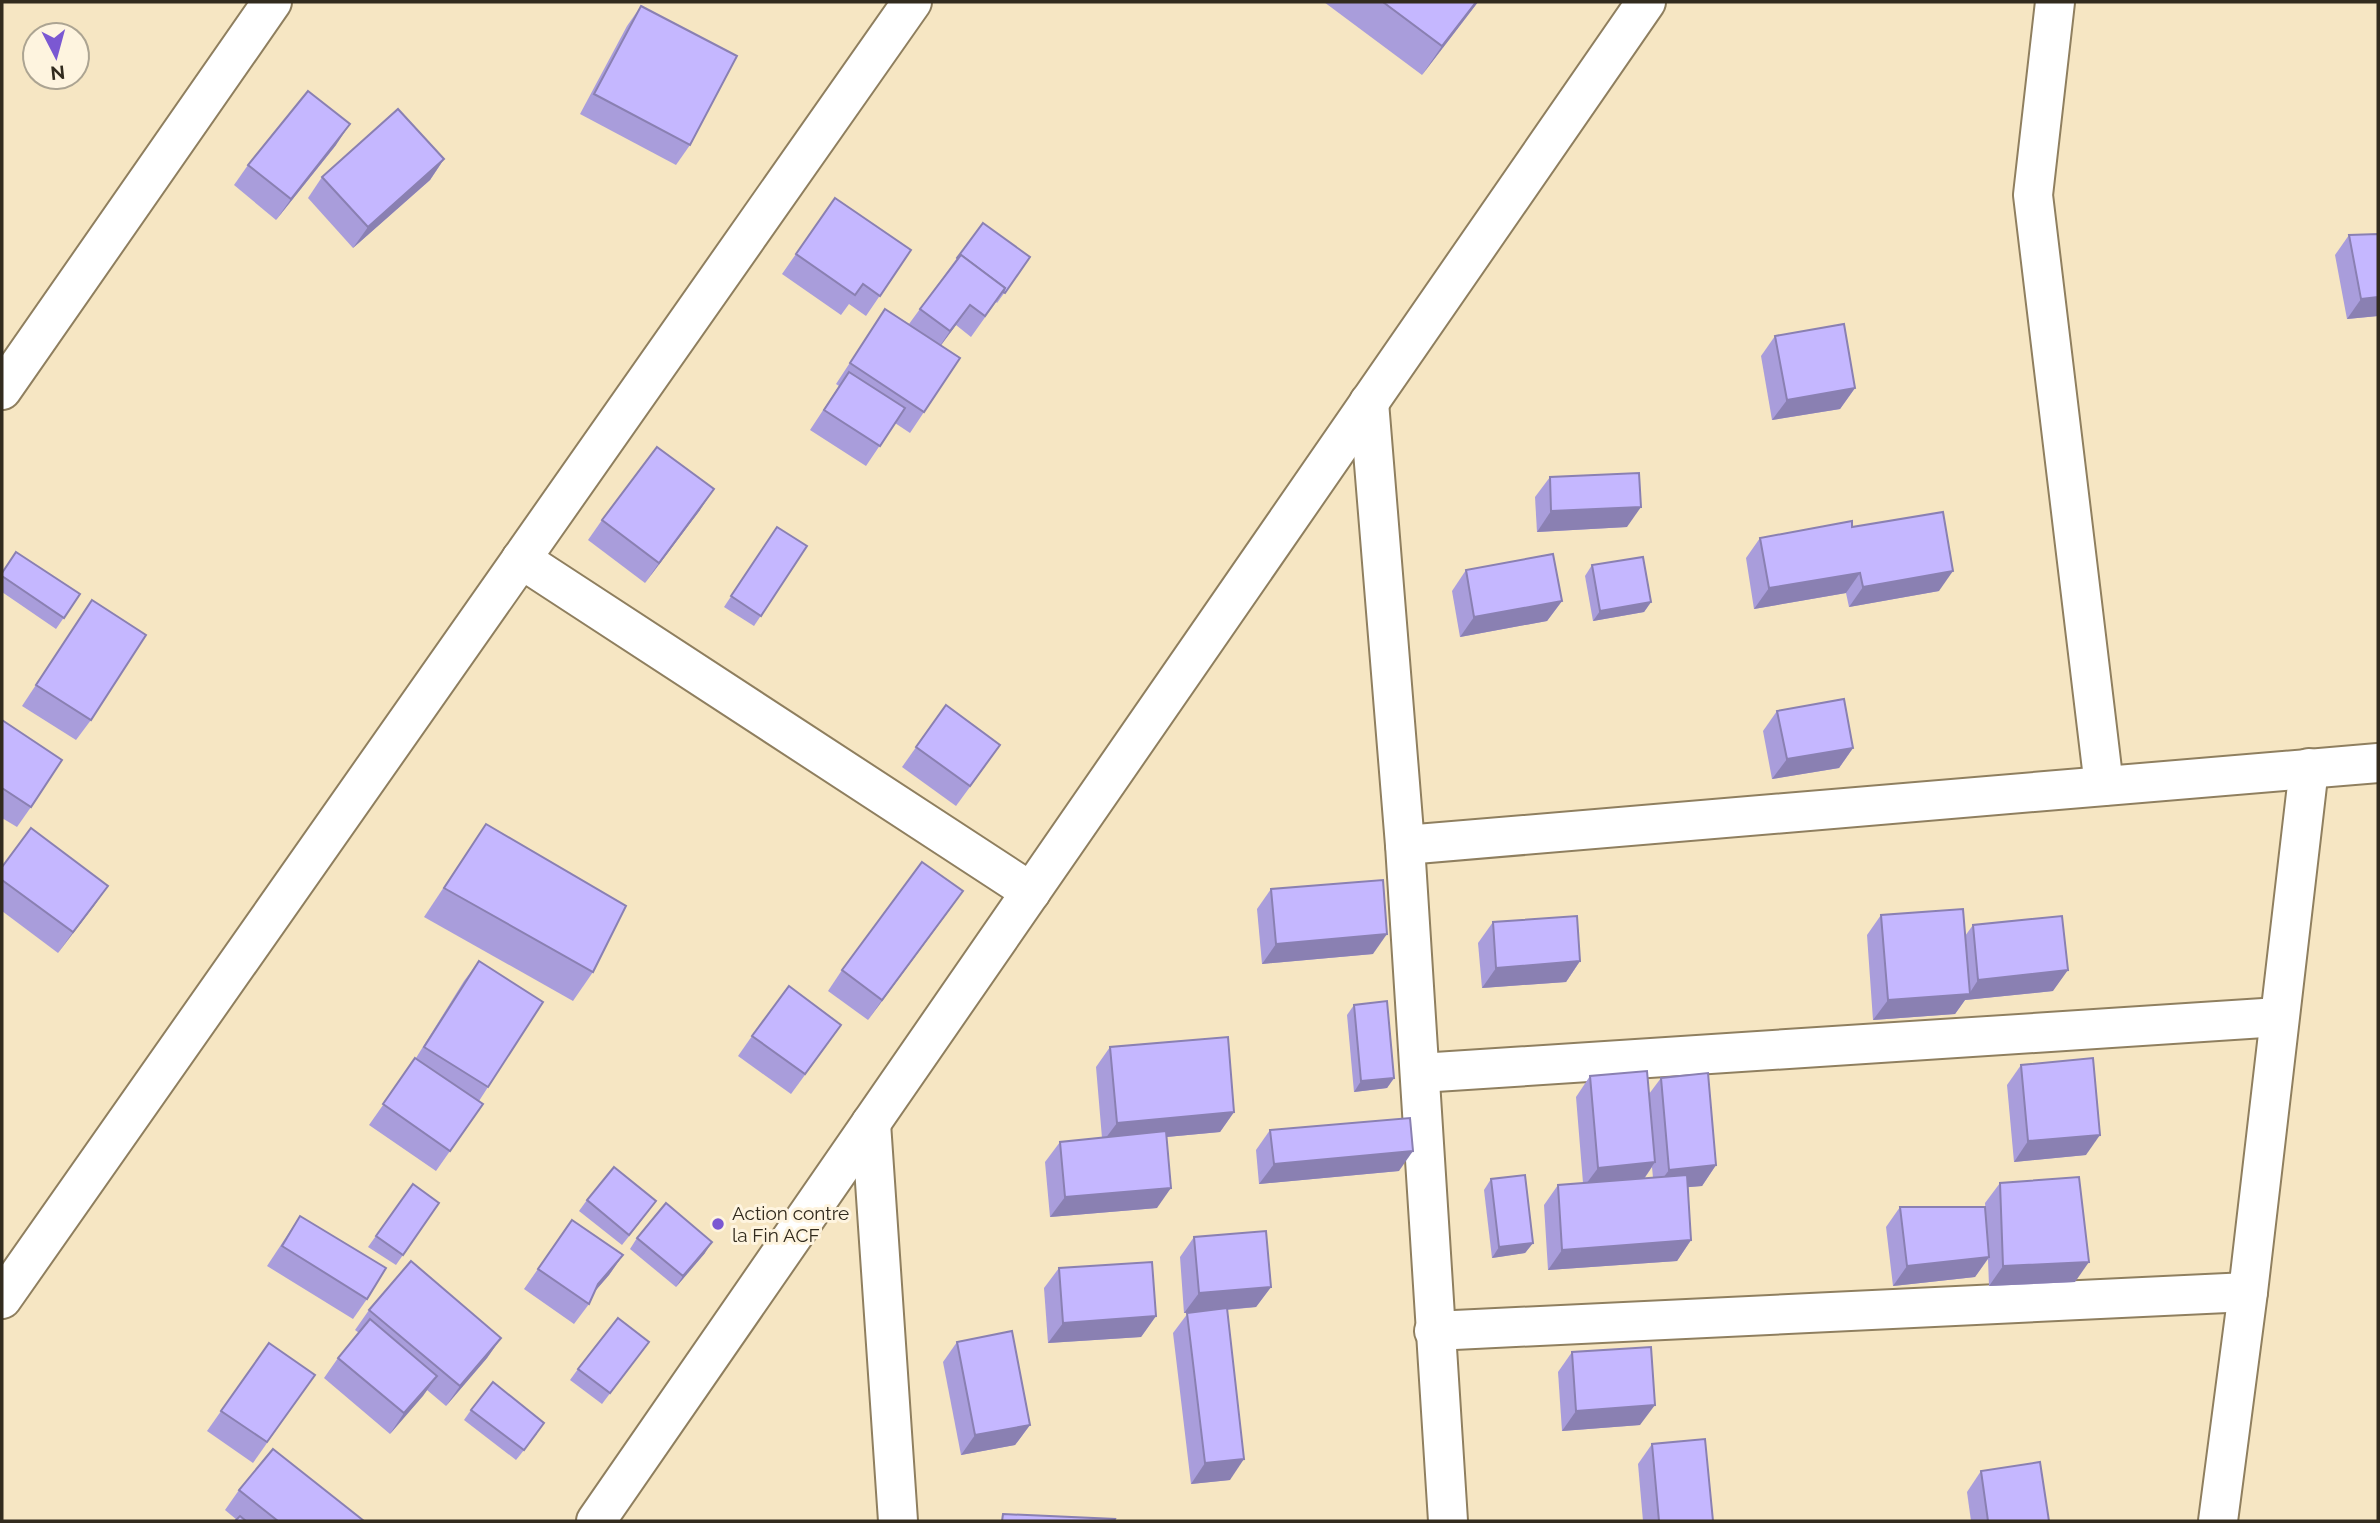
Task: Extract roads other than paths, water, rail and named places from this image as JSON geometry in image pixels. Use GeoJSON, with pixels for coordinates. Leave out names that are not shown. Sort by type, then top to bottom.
{"type":"FeatureCollection","features":[{"type":"Feature","properties":{"kind":"street"},"geometry":{"type":"LineString","coordinates":[[2,390],[272,2]]}},
{"type":"Feature","properties":{"kind":"street"},"geometry":{"type":"LineString","coordinates":[[2,1299],[912,2]]}},
{"type":"Feature","properties":{"kind":"street"},"geometry":{"type":"LineString","coordinates":[[596,1521],[1646,2]]}},
{"type":"Feature","properties":{"kind":"street"},"geometry":{"type":"LineString","coordinates":[[2056,2],[2033,195],[2104,786]]}},
{"type":"Feature","properties":{"kind":"street"},"geometry":{"type":"LineString","coordinates":[[1369,402],[1405,845],[1448,1521]]}},
{"type":"Feature","properties":{"kind":"street"},"geometry":{"type":"LineString","coordinates":[[521,559],[1031,892]]}},
{"type":"Feature","properties":{"kind":"street"},"geometry":{"type":"LineString","coordinates":[[1405,845],[2378,763]]}},
{"type":"Feature","properties":{"kind":"street"},"geometry":{"type":"LineString","coordinates":[[2218,1521],[2248,1292],[2309,768]]}},
{"type":"Feature","properties":{"kind":"street"},"geometry":{"type":"LineString","coordinates":[[1420,1073],[2279,1017]]}},
{"type":"Feature","properties":{"kind":"street"},"geometry":{"type":"LineString","coordinates":[[871,1123],[898,1521]]}},
{"type":"Feature","properties":{"kind":"street"},"geometry":{"type":"LineString","coordinates":[[1434,1331],[2248,1292]]}},
{"type":"Feature","properties":{"kind":"place","name":"Action contre la Fin ACF"},"geometry":{"type":"Point","coordinates":[718,1224]}}]}
